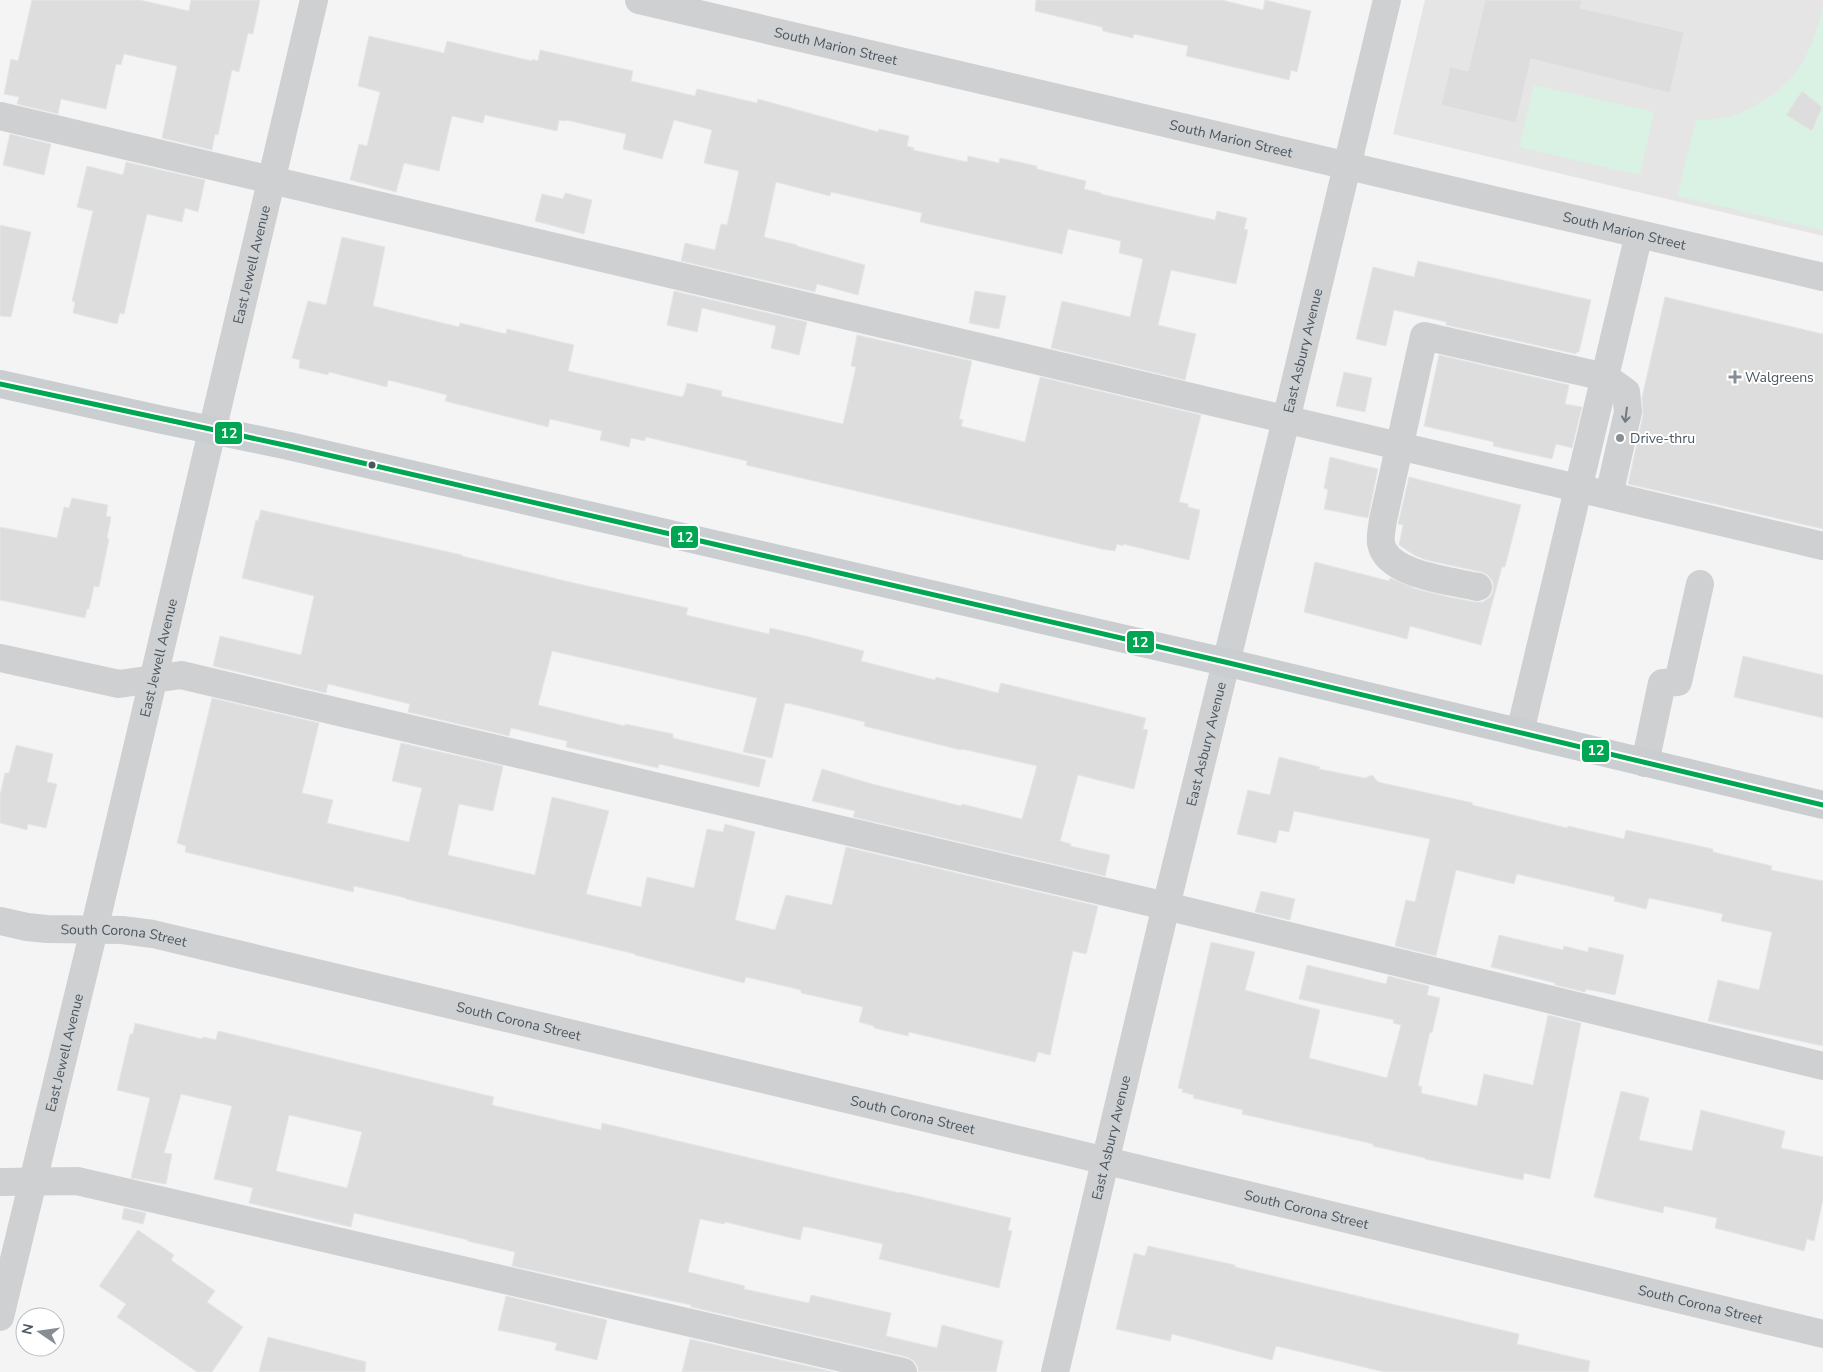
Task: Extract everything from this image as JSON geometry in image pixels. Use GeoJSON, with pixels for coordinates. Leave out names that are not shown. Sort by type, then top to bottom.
{"type":"FeatureCollection","features":[{"type":"Feature","properties":{"kind":"main road"},"geometry":{"type":"LineString","coordinates":[[0,384],[289,446],[1225,662],[1823,805]]}},
{"type":"Feature","properties":{"kind":"street","name":"East Jewell Avenue"},"geometry":{"type":"LineString","coordinates":[[0,1317],[94,930],[314,0]]}},
{"type":"Feature","properties":{"kind":"street","name":"South Marion Street"},"geometry":{"type":"LineString","coordinates":[[639,0],[1823,277]]}},
{"type":"Feature","properties":{"kind":"street","name":"East Asbury Avenue"},"geometry":{"type":"LineString","coordinates":[[1055,1372],[1214,705],[1286,420],[1387,0]]}},
{"type":"Feature","properties":{"kind":"street"},"geometry":{"type":"LineString","coordinates":[[0,116],[1823,546]]}},
{"type":"Feature","properties":{"kind":"street"},"geometry":{"type":"LineString","coordinates":[[1520,732],[1639,234]]}},
{"type":"Feature","properties":{"kind":"street"},"geometry":{"type":"LineString","coordinates":[[1478,588],[1408,571],[1392,562],[1381,544],[1383,520],[1424,336],[1605,377],[1626,392],[1628,412],[1609,495]]}},
{"type":"Feature","properties":{"kind":"street"},"geometry":{"type":"LineString","coordinates":[[1646,763],[1662,683],[1678,682],[1700,584]]}},
{"type":"Feature","properties":{"kind":"street"},"geometry":{"type":"LineString","coordinates":[[0,658],[119,684],[181,675],[1166,906],[1823,1066]]}},
{"type":"Feature","properties":{"kind":"street","name":"South Corona Street"},"geometry":{"type":"LineString","coordinates":[[0,921],[47,929],[122,930],[152,934],[1105,1160],[1823,1334]]}},
{"type":"Feature","properties":{"kind":"street"},"geometry":{"type":"LineString","coordinates":[[0,1182],[77,1181],[903,1372]]}},
{"type":"Feature","properties":{"kind":"shaded area"},"geometry":{"type":"Polygon","coordinates":[[[1425,0],[1823,0],[1823,236],[1393,134],[1425,0]]]}},
{"type":"Feature","properties":{"kind":"green space"},"geometry":{"type":"Polygon","coordinates":[[[1823,8],[1823,230],[1677,196],[1696,120],[1719,119],[1740,113],[1760,103],[1794,75],[1808,52],[1823,8]]]}},
{"type":"Feature","properties":{"kind":"green space"},"geometry":{"type":"Polygon","coordinates":[[[1534,85],[1654,112],[1640,175],[1519,147],[1534,85]]]}},
{"type":"Feature","properties":{"kind":"building"},"geometry":{"type":"Polygon","coordinates":[[[32,0],[140,0],[189,11],[191,0],[260,0],[253,34],[248,33],[239,72],[232,70],[218,135],[215,134],[212,150],[162,138],[177,66],[124,54],[121,65],[116,64],[106,109],[61,99],[58,114],[17,104],[19,97],[4,94],[11,59],[18,61],[32,0]]]}},
{"type":"Feature","properties":{"kind":"building"},"geometry":{"type":"Polygon","coordinates":[[[1036,0],[1222,0],[1263,10],[1265,0],[1311,11],[1297,72],[1291,70],[1289,80],[1186,56],[1188,46],[1134,34],[1133,38],[1103,31],[1102,27],[1035,11],[1036,0]]]}},
{"type":"Feature","properties":{"kind":"building"},"geometry":{"type":"Polygon","coordinates":[[[1485,0],[1582,0],[1580,8],[1684,32],[1670,93],[1531,59],[1516,123],[1441,105],[1450,67],[1468,71],[1485,0]]]}},
{"type":"Feature","properties":{"kind":"building"},"geometry":{"type":"Polygon","coordinates":[[[369,36],[444,53],[447,41],[532,61],[532,59],[538,61],[540,50],[633,71],[631,81],[695,96],[697,89],[757,103],[758,99],[878,132],[879,129],[909,136],[907,146],[914,148],[913,150],[967,162],[968,156],[999,163],[1000,158],[1037,166],[1037,169],[1086,181],[1084,189],[1101,194],[1215,220],[1217,211],[1247,218],[1244,229],[1248,230],[1236,284],[1171,270],[1158,325],[1196,334],[1185,380],[1051,348],[1062,301],[1130,317],[1143,259],[1119,253],[1121,241],[1068,229],[1062,254],[920,222],[922,213],[831,192],[830,196],[776,182],[764,237],[865,265],[858,295],[817,284],[815,292],[681,261],[685,243],[715,250],[721,224],[727,225],[739,171],[704,163],[712,130],[674,120],[662,159],[623,149],[626,134],[566,120],[559,120],[557,131],[485,115],[483,123],[452,116],[439,171],[404,163],[396,192],[350,180],[359,144],[367,146],[380,92],[358,86],[369,36]]]}},
{"type":"Feature","properties":{"kind":"building"},"geometry":{"type":"Polygon","coordinates":[[[1802,91],[1822,107],[1812,131],[1786,115],[1802,91]]]}},
{"type":"Feature","properties":{"kind":"building"},"geometry":{"type":"Polygon","coordinates":[[[10,134],[51,144],[44,175],[3,165],[10,134]]]}},
{"type":"Feature","properties":{"kind":"building"},"geometry":{"type":"Polygon","coordinates":[[[126,162],[205,180],[198,212],[185,208],[182,222],[147,214],[124,314],[120,313],[117,324],[73,313],[75,302],[72,301],[93,211],[77,207],[87,166],[123,175],[126,162]]]}},
{"type":"Feature","properties":{"kind":"building"},"geometry":{"type":"Polygon","coordinates":[[[565,193],[592,200],[584,234],[535,221],[542,194],[563,199],[565,193]]]}},
{"type":"Feature","properties":{"kind":"building"},"geometry":{"type":"Polygon","coordinates":[[[0,225],[31,232],[11,317],[0,316],[0,225]]]}},
{"type":"Feature","properties":{"kind":"building"},"geometry":{"type":"Polygon","coordinates":[[[342,237],[385,247],[373,306],[459,327],[460,323],[506,334],[507,329],[574,345],[568,371],[682,397],[687,383],[722,391],[721,396],[843,424],[856,367],[851,366],[857,335],[972,361],[959,419],[963,420],[961,426],[1025,442],[1040,377],[1201,415],[1179,502],[1200,510],[1189,560],[1123,544],[1123,546],[1117,544],[1115,551],[1102,549],[746,465],[747,461],[646,437],[645,441],[631,438],[629,447],[600,440],[602,431],[550,419],[548,427],[445,401],[447,395],[388,380],[387,387],[329,372],[328,375],[299,368],[300,360],[292,358],[308,301],[326,305],[342,237]]]}},
{"type":"Feature","properties":{"kind":"building"},"geometry":{"type":"Polygon","coordinates":[[[1418,261],[1591,300],[1579,352],[1576,354],[1446,325],[1446,322],[1394,310],[1386,346],[1356,339],[1373,267],[1414,277],[1418,261]]]}},
{"type":"Feature","properties":{"kind":"building"},"geometry":{"type":"Polygon","coordinates":[[[674,291],[807,322],[799,355],[771,348],[776,326],[702,308],[697,332],[667,325],[674,291]]]}},
{"type":"Feature","properties":{"kind":"building"},"geometry":{"type":"Polygon","coordinates":[[[975,291],[1006,296],[999,329],[969,323],[975,291]]]}},
{"type":"Feature","properties":{"kind":"building","name":"Walgreens"},"geometry":{"type":"Polygon","coordinates":[[[1665,297],[1823,334],[1823,529],[1628,484],[1643,415],[1642,397],[1665,297]]]}},
{"type":"Feature","properties":{"kind":"building"},"geometry":{"type":"Polygon","coordinates":[[[1439,355],[1569,385],[1565,404],[1582,407],[1572,448],[1556,444],[1552,459],[1493,446],[1494,442],[1424,426],[1439,355]]]}},
{"type":"Feature","properties":{"kind":"building"},"geometry":{"type":"Polygon","coordinates":[[[1344,372],[1372,378],[1365,412],[1336,406],[1344,372]]]}},
{"type":"Feature","properties":{"kind":"building"},"geometry":{"type":"Polygon","coordinates":[[[1330,457],[1378,469],[1368,518],[1324,509],[1328,490],[1324,488],[1330,457]]]}},
{"type":"Feature","properties":{"kind":"building"},"geometry":{"type":"Polygon","coordinates":[[[1409,477],[1521,505],[1505,567],[1502,567],[1481,645],[1410,626],[1407,639],[1304,612],[1315,562],[1389,581],[1390,578],[1416,589],[1449,597],[1483,602],[1490,597],[1493,591],[1493,582],[1488,575],[1426,560],[1399,545],[1403,525],[1398,524],[1409,477]]]}},
{"type":"Feature","properties":{"kind":"building"},"geometry":{"type":"Polygon","coordinates":[[[72,498],[108,505],[106,516],[111,517],[107,538],[109,539],[99,587],[94,586],[85,618],[0,600],[0,527],[57,538],[64,507],[69,508],[72,498]]]}},
{"type":"Feature","properties":{"kind":"building"},"geometry":{"type":"Polygon","coordinates":[[[261,510],[688,608],[686,615],[769,634],[770,628],[805,636],[864,651],[861,661],[935,680],[936,677],[998,693],[1001,683],[1146,718],[1143,729],[1148,730],[1134,789],[1078,775],[1060,841],[1071,844],[1070,846],[1110,855],[1105,876],[853,817],[855,811],[812,801],[822,769],[872,784],[1022,819],[1037,766],[961,750],[864,726],[865,722],[792,704],[785,703],[772,758],[743,752],[757,698],[552,651],[538,705],[625,726],[625,724],[673,734],[673,738],[766,760],[759,787],[659,764],[658,768],[566,747],[567,741],[511,728],[509,736],[408,712],[410,704],[328,684],[326,693],[213,666],[220,636],[301,655],[314,596],[242,578],[256,520],[258,521],[261,510]]]}},
{"type":"Feature","properties":{"kind":"building"},"geometry":{"type":"Polygon","coordinates":[[[1743,656],[1823,675],[1823,718],[1734,697],[1743,656]]]}},
{"type":"Feature","properties":{"kind":"building"},"geometry":{"type":"Polygon","coordinates":[[[212,698],[319,723],[302,793],[333,800],[327,823],[409,842],[422,788],[392,781],[401,743],[503,766],[493,811],[459,804],[448,855],[535,875],[552,797],[609,811],[586,894],[641,907],[647,877],[694,888],[707,829],[723,832],[725,824],[755,832],[735,920],[775,930],[786,895],[832,905],[846,847],[1098,906],[1086,954],[1073,951],[1050,1055],[1038,1052],[1035,1062],[909,1032],[908,1036],[874,1028],[874,1026],[859,1022],[863,1007],[801,993],[801,990],[746,977],[744,983],[635,954],[406,898],[354,886],[353,892],[185,852],[186,846],[177,843],[212,698]]]}},
{"type":"Feature","properties":{"kind":"building"},"geometry":{"type":"Polygon","coordinates":[[[16,745],[53,754],[47,782],[57,784],[46,828],[28,824],[27,830],[0,823],[0,795],[5,773],[9,773],[16,745]]]}},
{"type":"Feature","properties":{"kind":"building"},"geometry":{"type":"Polygon","coordinates":[[[1279,757],[1320,767],[1319,769],[1365,778],[1372,775],[1378,782],[1473,803],[1472,805],[1567,828],[1568,826],[1624,839],[1626,830],[1713,849],[1713,852],[1772,866],[1771,870],[1823,881],[1823,1046],[1708,1021],[1718,980],[1759,990],[1772,932],[1721,921],[1723,914],[1649,898],[1646,909],[1614,901],[1615,897],[1517,874],[1514,884],[1456,870],[1436,956],[1395,946],[1406,900],[1415,902],[1430,839],[1294,811],[1289,832],[1279,830],[1276,843],[1237,834],[1248,790],[1270,795],[1279,757]]]}},
{"type":"Feature","properties":{"kind":"building"},"geometry":{"type":"Polygon","coordinates":[[[1261,891],[1295,899],[1290,920],[1255,912],[1261,891]]]}},
{"type":"Feature","properties":{"kind":"building"},"geometry":{"type":"Polygon","coordinates":[[[1499,935],[1563,950],[1564,946],[1588,952],[1589,947],[1624,955],[1615,995],[1586,989],[1585,992],[1491,967],[1499,935]]]}},
{"type":"Feature","properties":{"kind":"building"},"geometry":{"type":"Polygon","coordinates":[[[1211,942],[1255,952],[1245,990],[1320,1010],[1309,1058],[1387,1078],[1401,1025],[1393,1023],[1394,1020],[1299,999],[1307,965],[1386,984],[1388,976],[1429,986],[1427,995],[1440,998],[1418,1085],[1422,1087],[1421,1093],[1477,1106],[1484,1074],[1533,1085],[1548,1015],[1581,1023],[1550,1179],[1524,1173],[1523,1180],[1425,1159],[1373,1146],[1373,1144],[1242,1114],[1243,1110],[1193,1098],[1194,1095],[1182,1092],[1183,1089],[1178,1088],[1211,942]]]}},
{"type":"Feature","properties":{"kind":"building"},"geometry":{"type":"Polygon","coordinates":[[[135,1023],[202,1039],[203,1037],[216,1040],[218,1031],[494,1097],[492,1105],[601,1130],[602,1123],[1011,1218],[1008,1230],[1012,1231],[999,1288],[879,1259],[883,1244],[807,1227],[803,1227],[800,1240],[725,1222],[724,1224],[700,1219],[688,1272],[745,1286],[744,1289],[809,1303],[811,1295],[891,1313],[886,1336],[937,1348],[942,1325],[1003,1341],[996,1372],[918,1372],[918,1367],[914,1361],[907,1357],[691,1307],[691,1305],[512,1266],[515,1252],[468,1240],[354,1213],[351,1227],[249,1203],[253,1188],[214,1179],[232,1106],[181,1094],[164,1153],[172,1154],[166,1184],[131,1178],[150,1098],[117,1090],[130,1034],[133,1034],[135,1023]],[[289,1115],[276,1171],[347,1188],[362,1132],[289,1115]]]}},
{"type":"Feature","properties":{"kind":"building"},"geometry":{"type":"Polygon","coordinates":[[[1621,1091],[1649,1098],[1639,1140],[1692,1151],[1701,1110],[1785,1131],[1781,1148],[1823,1157],[1823,1200],[1814,1241],[1807,1239],[1804,1251],[1715,1228],[1717,1218],[1664,1206],[1663,1213],[1594,1197],[1621,1091]]]}},
{"type":"Feature","properties":{"kind":"building"},"geometry":{"type":"Polygon","coordinates":[[[124,1208],[146,1213],[143,1224],[122,1219],[124,1208]]]}},
{"type":"Feature","properties":{"kind":"building"},"geometry":{"type":"Polygon","coordinates":[[[138,1230],[174,1255],[171,1260],[215,1291],[207,1302],[243,1327],[212,1372],[197,1372],[117,1317],[126,1304],[99,1286],[138,1230]]]}},
{"type":"Feature","properties":{"kind":"building"},"geometry":{"type":"Polygon","coordinates":[[[1148,1246],[1235,1265],[1235,1267],[1519,1334],[1517,1344],[1590,1361],[1588,1372],[1384,1372],[1276,1346],[1272,1360],[1172,1334],[1170,1341],[1116,1329],[1134,1253],[1145,1256],[1148,1246]]]}},
{"type":"Feature","properties":{"kind":"building"},"geometry":{"type":"Polygon","coordinates":[[[506,1296],[607,1320],[597,1360],[555,1350],[557,1343],[498,1330],[506,1296]]]}},
{"type":"Feature","properties":{"kind":"building"},"geometry":{"type":"Polygon","coordinates":[[[268,1337],[366,1362],[365,1372],[259,1372],[268,1337]]]}},
{"type":"Feature","properties":{"kind":"building"},"geometry":{"type":"Polygon","coordinates":[[[690,1339],[834,1372],[682,1372],[690,1339]]]}},
{"type":"Feature","properties":{"kind":"transit line","name":"12"},"geometry":{"type":"LineString","coordinates":[[0,384],[289,446],[1225,662],[1823,805]]}},
{"type":"Feature","properties":{"kind":"place","name":"Walgreens"},"geometry":{"type":"Point","coordinates":[1735,377]}},
{"type":"Feature","properties":{"kind":"place","name":"Drive-thru"},"geometry":{"type":"Point","coordinates":[1620,438]}}]}
